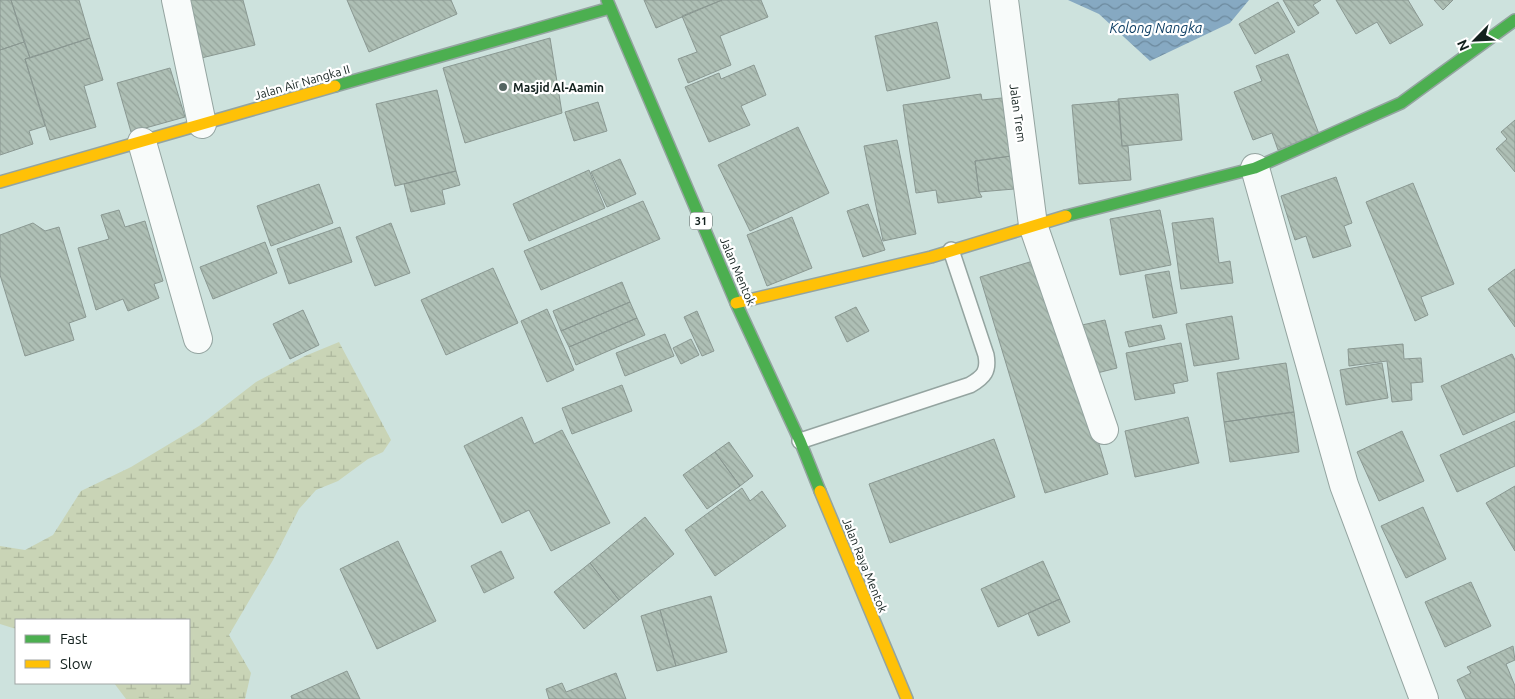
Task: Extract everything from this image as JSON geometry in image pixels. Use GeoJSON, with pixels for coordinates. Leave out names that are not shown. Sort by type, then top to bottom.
{"type":"FeatureCollection","features":[{"type":"Feature","properties":{"kind":"main road","name":"Jalan Air Nangka II"},"geometry":{"type":"LineString","coordinates":[[0,182],[142,142],[608,4]]}},
{"type":"Feature","properties":{"kind":"main road","name":"Jalan Mentok"},"geometry":{"type":"LineString","coordinates":[[608,4],[736,303],[800,440]]}},
{"type":"Feature","properties":{"kind":"main road"},"geometry":{"type":"LineString","coordinates":[[736,303],[951,250],[1033,225],[1255,168],[1401,103],[1515,20]]}},
{"type":"Feature","properties":{"kind":"main road","name":"Jalan Raya Mentok"},"geometry":{"type":"LineString","coordinates":[[800,440],[861,593],[907,699]]}},
{"type":"Feature","properties":{"kind":"street"},"geometry":{"type":"LineString","coordinates":[[176,0],[202,124]]}},
{"type":"Feature","properties":{"kind":"street","name":"Jalan Trem"},"geometry":{"type":"LineString","coordinates":[[1004,0],[1033,225],[1104,430]]}},
{"type":"Feature","properties":{"kind":"street"},"geometry":{"type":"LineString","coordinates":[[142,142],[198,338]]}},
{"type":"Feature","properties":{"kind":"street"},"geometry":{"type":"LineString","coordinates":[[1255,168],[1344,485],[1424,699]]}},
{"type":"Feature","properties":{"kind":"lane"},"geometry":{"type":"LineString","coordinates":[[800,440],[970,385],[983,378],[988,366],[986,354],[951,250]]}},
{"type":"Feature","properties":{"kind":"green space"},"geometry":{"type":"Polygon","coordinates":[[[339,342],[391,440],[383,452],[368,459],[338,481],[316,490],[299,509],[273,560],[229,635],[251,673],[245,699],[126,699],[115,684],[190,684],[190,619],[15,619],[15,629],[0,624],[0,546],[25,550],[53,535],[81,491],[131,467],[199,426],[256,382],[305,356],[339,342]]]}},
{"type":"Feature","properties":{"kind":"water","name":"Kolong Nangka"},"geometry":{"type":"Polygon","coordinates":[[[1068,0],[1249,0],[1230,23],[1150,61],[1099,14],[1068,0]]]}},
{"type":"Feature","properties":{"kind":"building"},"geometry":{"type":"Polygon","coordinates":[[[0,0],[11,0],[24,42],[0,50],[0,0]]]}},
{"type":"Feature","properties":{"kind":"building"},"geometry":{"type":"Polygon","coordinates":[[[11,0],[79,0],[90,38],[30,58],[11,0]]]}},
{"type":"Feature","properties":{"kind":"building"},"geometry":{"type":"Polygon","coordinates":[[[178,0],[243,0],[255,45],[193,60],[178,0]]]}},
{"type":"Feature","properties":{"kind":"building"},"geometry":{"type":"Polygon","coordinates":[[[347,0],[451,0],[457,14],[369,52],[347,0]]]}},
{"type":"Feature","properties":{"kind":"building"},"geometry":{"type":"Polygon","coordinates":[[[644,0],[722,0],[656,28],[644,0]]]}},
{"type":"Feature","properties":{"kind":"building"},"geometry":{"type":"Polygon","coordinates":[[[722,0],[761,0],[768,17],[720,36],[731,65],[688,83],[678,59],[697,52],[682,16],[722,0]]]}},
{"type":"Feature","properties":{"kind":"building"},"geometry":{"type":"Polygon","coordinates":[[[1283,0],[1321,0],[1313,5],[1319,13],[1298,26],[1283,0]]]}},
{"type":"Feature","properties":{"kind":"building"},"geometry":{"type":"Polygon","coordinates":[[[1336,0],[1408,0],[1423,25],[1390,44],[1377,22],[1356,34],[1336,0]]]}},
{"type":"Feature","properties":{"kind":"building"},"geometry":{"type":"Polygon","coordinates":[[[1434,0],[1453,0],[1443,10],[1434,0]]]}},
{"type":"Feature","properties":{"kind":"building"},"geometry":{"type":"Polygon","coordinates":[[[1278,2],[1295,32],[1255,54],[1239,24],[1278,2]]]}},
{"type":"Feature","properties":{"kind":"building"},"geometry":{"type":"Polygon","coordinates":[[[937,22],[950,78],[887,91],[875,36],[937,22]]]}},
{"type":"Feature","properties":{"kind":"building"},"geometry":{"type":"Polygon","coordinates":[[[90,38],[103,80],[84,86],[96,127],[50,140],[25,59],[90,38]]]}},
{"type":"Feature","properties":{"kind":"building","name":"Masjid Al-Aamin"},"geometry":{"type":"Polygon","coordinates":[[[550,38],[562,113],[465,143],[443,68],[550,38]]]}},
{"type":"Feature","properties":{"kind":"building"},"geometry":{"type":"Polygon","coordinates":[[[24,42],[30,58],[25,59],[45,126],[29,131],[33,144],[0,155],[0,50],[24,42]]]}},
{"type":"Feature","properties":{"kind":"building"},"geometry":{"type":"Polygon","coordinates":[[[1288,54],[1319,134],[1278,150],[1272,133],[1253,140],[1234,92],[1262,81],[1256,66],[1288,54]]]}},
{"type":"Feature","properties":{"kind":"building"},"geometry":{"type":"Polygon","coordinates":[[[754,65],[766,95],[741,106],[750,125],[709,142],[685,87],[719,73],[721,79],[754,65]]]}},
{"type":"Feature","properties":{"kind":"building"},"geometry":{"type":"Polygon","coordinates":[[[170,68],[185,117],[131,132],[117,83],[170,68]]]}},
{"type":"Feature","properties":{"kind":"building"},"geometry":{"type":"Polygon","coordinates":[[[437,90],[456,171],[395,186],[376,104],[437,90]]]}},
{"type":"Feature","properties":{"kind":"building"},"geometry":{"type":"Polygon","coordinates":[[[981,94],[982,100],[1002,98],[1011,156],[975,161],[979,192],[982,197],[938,203],[936,190],[916,193],[903,105],[981,94]]]}},
{"type":"Feature","properties":{"kind":"building"},"geometry":{"type":"Polygon","coordinates":[[[1178,94],[1182,140],[1122,146],[1118,99],[1178,94]]]}},
{"type":"Feature","properties":{"kind":"building"},"geometry":{"type":"Polygon","coordinates":[[[1119,101],[1122,146],[1128,146],[1131,180],[1079,184],[1072,105],[1119,101]]]}},
{"type":"Feature","properties":{"kind":"building"},"geometry":{"type":"Polygon","coordinates":[[[598,102],[607,131],[574,141],[565,112],[598,102]]]}},
{"type":"Feature","properties":{"kind":"building"},"geometry":{"type":"Polygon","coordinates":[[[1515,120],[1515,172],[1496,149],[1507,139],[1501,132],[1515,120]]]}},
{"type":"Feature","properties":{"kind":"building"},"geometry":{"type":"Polygon","coordinates":[[[798,127],[829,193],[750,231],[718,165],[798,127]]]}},
{"type":"Feature","properties":{"kind":"building"},"geometry":{"type":"Polygon","coordinates":[[[897,140],[916,234],[883,241],[864,146],[897,140]]]}},
{"type":"Feature","properties":{"kind":"building"},"geometry":{"type":"Polygon","coordinates":[[[1011,156],[1014,189],[979,192],[975,161],[1011,156]]]}},
{"type":"Feature","properties":{"kind":"building"},"geometry":{"type":"Polygon","coordinates":[[[620,159],[636,194],[607,207],[591,172],[620,159]]]}},
{"type":"Feature","properties":{"kind":"building"},"geometry":{"type":"Polygon","coordinates":[[[589,170],[605,208],[529,241],[513,204],[589,170]]]}},
{"type":"Feature","properties":{"kind":"building"},"geometry":{"type":"Polygon","coordinates":[[[456,171],[460,185],[442,190],[445,204],[411,212],[404,184],[456,171]]]}},
{"type":"Feature","properties":{"kind":"building"},"geometry":{"type":"Polygon","coordinates":[[[1336,177],[1352,223],[1344,226],[1351,246],[1313,258],[1306,236],[1295,240],[1281,196],[1336,177]]]}},
{"type":"Feature","properties":{"kind":"building"},"geometry":{"type":"Polygon","coordinates":[[[1413,183],[1454,284],[1421,297],[1428,315],[1415,321],[1366,202],[1413,183]]]}},
{"type":"Feature","properties":{"kind":"building"},"geometry":{"type":"Polygon","coordinates":[[[319,184],[333,223],[271,246],[257,206],[319,184]]]}},
{"type":"Feature","properties":{"kind":"building"},"geometry":{"type":"Polygon","coordinates":[[[643,201],[660,239],[541,290],[524,251],[643,201]]]}},
{"type":"Feature","properties":{"kind":"building"},"geometry":{"type":"Polygon","coordinates":[[[868,204],[885,250],[863,257],[847,211],[868,204]]]}},
{"type":"Feature","properties":{"kind":"building"},"geometry":{"type":"Polygon","coordinates":[[[119,210],[125,227],[145,221],[163,281],[154,284],[159,298],[128,311],[123,299],[96,310],[78,248],[109,239],[101,215],[119,210]]]}},
{"type":"Feature","properties":{"kind":"building"},"geometry":{"type":"Polygon","coordinates":[[[1160,210],[1171,265],[1120,275],[1110,219],[1160,210]]]}},
{"type":"Feature","properties":{"kind":"building"},"geometry":{"type":"Polygon","coordinates":[[[792,217],[812,268],[767,286],[747,235],[792,217]]]}},
{"type":"Feature","properties":{"kind":"building"},"geometry":{"type":"Polygon","coordinates":[[[1213,218],[1219,263],[1230,261],[1233,283],[1181,289],[1172,223],[1213,218]]]}},
{"type":"Feature","properties":{"kind":"building"},"geometry":{"type":"Polygon","coordinates":[[[33,223],[45,231],[59,227],[86,317],[69,323],[74,340],[25,356],[0,275],[0,235],[33,223]]]}},
{"type":"Feature","properties":{"kind":"building"},"geometry":{"type":"Polygon","coordinates":[[[391,223],[410,273],[375,286],[356,237],[391,223]]]}},
{"type":"Feature","properties":{"kind":"building"},"geometry":{"type":"Polygon","coordinates":[[[340,227],[352,262],[289,284],[277,249],[340,227]]]}},
{"type":"Feature","properties":{"kind":"building"},"geometry":{"type":"Polygon","coordinates":[[[265,242],[277,273],[213,299],[200,267],[265,242]]]}},
{"type":"Feature","properties":{"kind":"building"},"geometry":{"type":"Polygon","coordinates":[[[1043,258],[1108,474],[1045,493],[980,277],[1043,258]]]}},
{"type":"Feature","properties":{"kind":"building"},"geometry":{"type":"Polygon","coordinates":[[[493,268],[518,323],[446,355],[421,300],[493,268]]]}},
{"type":"Feature","properties":{"kind":"building"},"geometry":{"type":"Polygon","coordinates":[[[1515,269],[1515,327],[1488,289],[1515,269]]]}},
{"type":"Feature","properties":{"kind":"building"},"geometry":{"type":"Polygon","coordinates":[[[1169,271],[1177,313],[1153,318],[1145,275],[1169,271]]]}},
{"type":"Feature","properties":{"kind":"building"},"geometry":{"type":"Polygon","coordinates":[[[622,282],[630,302],[561,331],[553,311],[622,282]]]}},
{"type":"Feature","properties":{"kind":"building"},"geometry":{"type":"Polygon","coordinates":[[[630,302],[637,318],[569,347],[561,331],[630,302]]]}},
{"type":"Feature","properties":{"kind":"building"},"geometry":{"type":"Polygon","coordinates":[[[856,307],[869,331],[847,342],[835,317],[856,307]]]}},
{"type":"Feature","properties":{"kind":"building"},"geometry":{"type":"Polygon","coordinates":[[[547,309],[574,370],[547,382],[521,321],[547,309]]]}},
{"type":"Feature","properties":{"kind":"building"},"geometry":{"type":"Polygon","coordinates":[[[303,310],[319,345],[290,359],[273,324],[303,310]]]}},
{"type":"Feature","properties":{"kind":"building"},"geometry":{"type":"Polygon","coordinates":[[[697,311],[714,351],[702,356],[684,317],[697,311]]]}},
{"type":"Feature","properties":{"kind":"building"},"geometry":{"type":"Polygon","coordinates":[[[1232,316],[1239,359],[1194,366],[1186,324],[1232,316]]]}},
{"type":"Feature","properties":{"kind":"building"},"geometry":{"type":"Polygon","coordinates":[[[637,318],[645,335],[576,365],[569,347],[637,318]]]}},
{"type":"Feature","properties":{"kind":"building"},"geometry":{"type":"Polygon","coordinates":[[[1105,320],[1117,368],[1093,374],[1082,325],[1105,320]]]}},
{"type":"Feature","properties":{"kind":"building"},"geometry":{"type":"Polygon","coordinates":[[[1161,325],[1165,339],[1129,347],[1125,332],[1161,325]]]}},
{"type":"Feature","properties":{"kind":"building"},"geometry":{"type":"Polygon","coordinates":[[[665,334],[674,356],[625,376],[616,353],[665,334]]]}},
{"type":"Feature","properties":{"kind":"building"},"geometry":{"type":"Polygon","coordinates":[[[691,339],[699,355],[681,364],[673,348],[691,339]]]}},
{"type":"Feature","properties":{"kind":"building"},"geometry":{"type":"Polygon","coordinates":[[[1181,343],[1188,381],[1173,384],[1175,393],[1135,400],[1126,353],[1181,343]]]}},
{"type":"Feature","properties":{"kind":"building"},"geometry":{"type":"Polygon","coordinates":[[[1403,344],[1404,359],[1421,358],[1423,382],[1411,383],[1412,400],[1392,402],[1387,361],[1349,366],[1348,349],[1403,344]]]}},
{"type":"Feature","properties":{"kind":"building"},"geometry":{"type":"Polygon","coordinates":[[[1512,354],[1515,360],[1515,412],[1463,435],[1441,386],[1512,354]]]}},
{"type":"Feature","properties":{"kind":"building"},"geometry":{"type":"Polygon","coordinates":[[[1286,363],[1294,412],[1224,422],[1217,373],[1286,363]]]}},
{"type":"Feature","properties":{"kind":"building"},"geometry":{"type":"Polygon","coordinates":[[[1382,363],[1388,398],[1346,405],[1340,370],[1382,363]]]}},
{"type":"Feature","properties":{"kind":"building"},"geometry":{"type":"Polygon","coordinates":[[[622,385],[632,411],[572,434],[562,408],[622,385]]]}},
{"type":"Feature","properties":{"kind":"building"},"geometry":{"type":"Polygon","coordinates":[[[1294,412],[1299,452],[1230,462],[1224,422],[1294,412]]]}},
{"type":"Feature","properties":{"kind":"building"},"geometry":{"type":"Polygon","coordinates":[[[522,417],[534,444],[562,430],[610,523],[551,551],[529,510],[502,523],[464,446],[522,417]]]}},
{"type":"Feature","properties":{"kind":"building"},"geometry":{"type":"Polygon","coordinates":[[[1188,417],[1199,463],[1135,477],[1125,431],[1188,417]]]}},
{"type":"Feature","properties":{"kind":"building"},"geometry":{"type":"Polygon","coordinates":[[[1515,421],[1515,466],[1457,492],[1440,455],[1515,421]]]}},
{"type":"Feature","properties":{"kind":"building"},"geometry":{"type":"Polygon","coordinates":[[[1402,431],[1424,481],[1379,501],[1357,452],[1402,431]]]}},
{"type":"Feature","properties":{"kind":"building"},"geometry":{"type":"Polygon","coordinates":[[[994,439],[1015,497],[890,543],[869,484],[994,439]]]}},
{"type":"Feature","properties":{"kind":"building"},"geometry":{"type":"Polygon","coordinates":[[[729,442],[753,476],[740,486],[715,452],[729,442]]]}},
{"type":"Feature","properties":{"kind":"building"},"geometry":{"type":"Polygon","coordinates":[[[715,452],[740,486],[707,509],[683,475],[715,452]]]}},
{"type":"Feature","properties":{"kind":"building"},"geometry":{"type":"Polygon","coordinates":[[[1515,486],[1515,551],[1486,503],[1515,486]]]}},
{"type":"Feature","properties":{"kind":"building"},"geometry":{"type":"Polygon","coordinates":[[[742,488],[750,501],[762,491],[786,526],[715,576],[685,530],[742,488]]]}},
{"type":"Feature","properties":{"kind":"building"},"geometry":{"type":"Polygon","coordinates":[[[1423,507],[1446,559],[1406,578],[1381,526],[1423,507]]]}},
{"type":"Feature","properties":{"kind":"building"},"geometry":{"type":"Polygon","coordinates":[[[645,517],[674,554],[619,600],[590,563],[645,517]]]}},
{"type":"Feature","properties":{"kind":"building"},"geometry":{"type":"Polygon","coordinates":[[[398,541],[436,621],[377,649],[340,569],[398,541]]]}},
{"type":"Feature","properties":{"kind":"building"},"geometry":{"type":"Polygon","coordinates":[[[501,551],[514,578],[484,593],[471,566],[501,551]]]}},
{"type":"Feature","properties":{"kind":"building"},"geometry":{"type":"Polygon","coordinates":[[[1043,561],[1060,599],[998,627],[981,589],[1043,561]]]}},
{"type":"Feature","properties":{"kind":"building"},"geometry":{"type":"Polygon","coordinates":[[[590,563],[619,600],[584,629],[554,592],[590,563]]]}},
{"type":"Feature","properties":{"kind":"building"},"geometry":{"type":"Polygon","coordinates":[[[1471,582],[1491,626],[1445,647],[1425,602],[1471,582]]]}},
{"type":"Feature","properties":{"kind":"building"},"geometry":{"type":"Polygon","coordinates":[[[711,596],[727,652],[676,666],[660,610],[711,596]]]}},
{"type":"Feature","properties":{"kind":"building"},"geometry":{"type":"Polygon","coordinates":[[[1060,599],[1070,622],[1038,636],[1028,613],[1060,599]]]}},
{"type":"Feature","properties":{"kind":"building"},"geometry":{"type":"Polygon","coordinates":[[[660,610],[676,666],[657,671],[641,616],[660,610]]]}},
{"type":"Feature","properties":{"kind":"building"},"geometry":{"type":"Polygon","coordinates":[[[1513,646],[1515,660],[1506,664],[1515,686],[1515,699],[1466,699],[1457,680],[1471,673],[1467,667],[1513,646]]]}},
{"type":"Feature","properties":{"kind":"building"},"geometry":{"type":"Polygon","coordinates":[[[347,671],[360,699],[292,699],[291,696],[347,671]]]}},
{"type":"Feature","properties":{"kind":"building"},"geometry":{"type":"Polygon","coordinates":[[[616,673],[626,699],[549,699],[546,689],[562,683],[566,692],[616,673]]]}},
{"type":"Feature","properties":{"kind":"traffic: fast"},"geometry":{"type":"LineString","coordinates":[[607,0],[736,303],[800,441],[820,491]]}},
{"type":"Feature","properties":{"kind":"traffic: fast"},"geometry":{"type":"LineString","coordinates":[[335,86],[610,8]]}},
{"type":"Feature","properties":{"kind":"traffic: fast"},"geometry":{"type":"LineString","coordinates":[[1066,216],[1255,168],[1401,103],[1515,20]]}},
{"type":"Feature","properties":{"kind":"traffic: slow"},"geometry":{"type":"LineString","coordinates":[[0,182],[335,86]]}},
{"type":"Feature","properties":{"kind":"traffic: slow"},"geometry":{"type":"LineString","coordinates":[[736,303],[931,257],[1066,216]]}},
{"type":"Feature","properties":{"kind":"traffic: slow"},"geometry":{"type":"LineString","coordinates":[[820,491],[907,699]]}},
{"type":"Feature","properties":{"kind":"place","name":"Masjid Al-Aamin"},"geometry":{"type":"Point","coordinates":[503,87]}}]}
